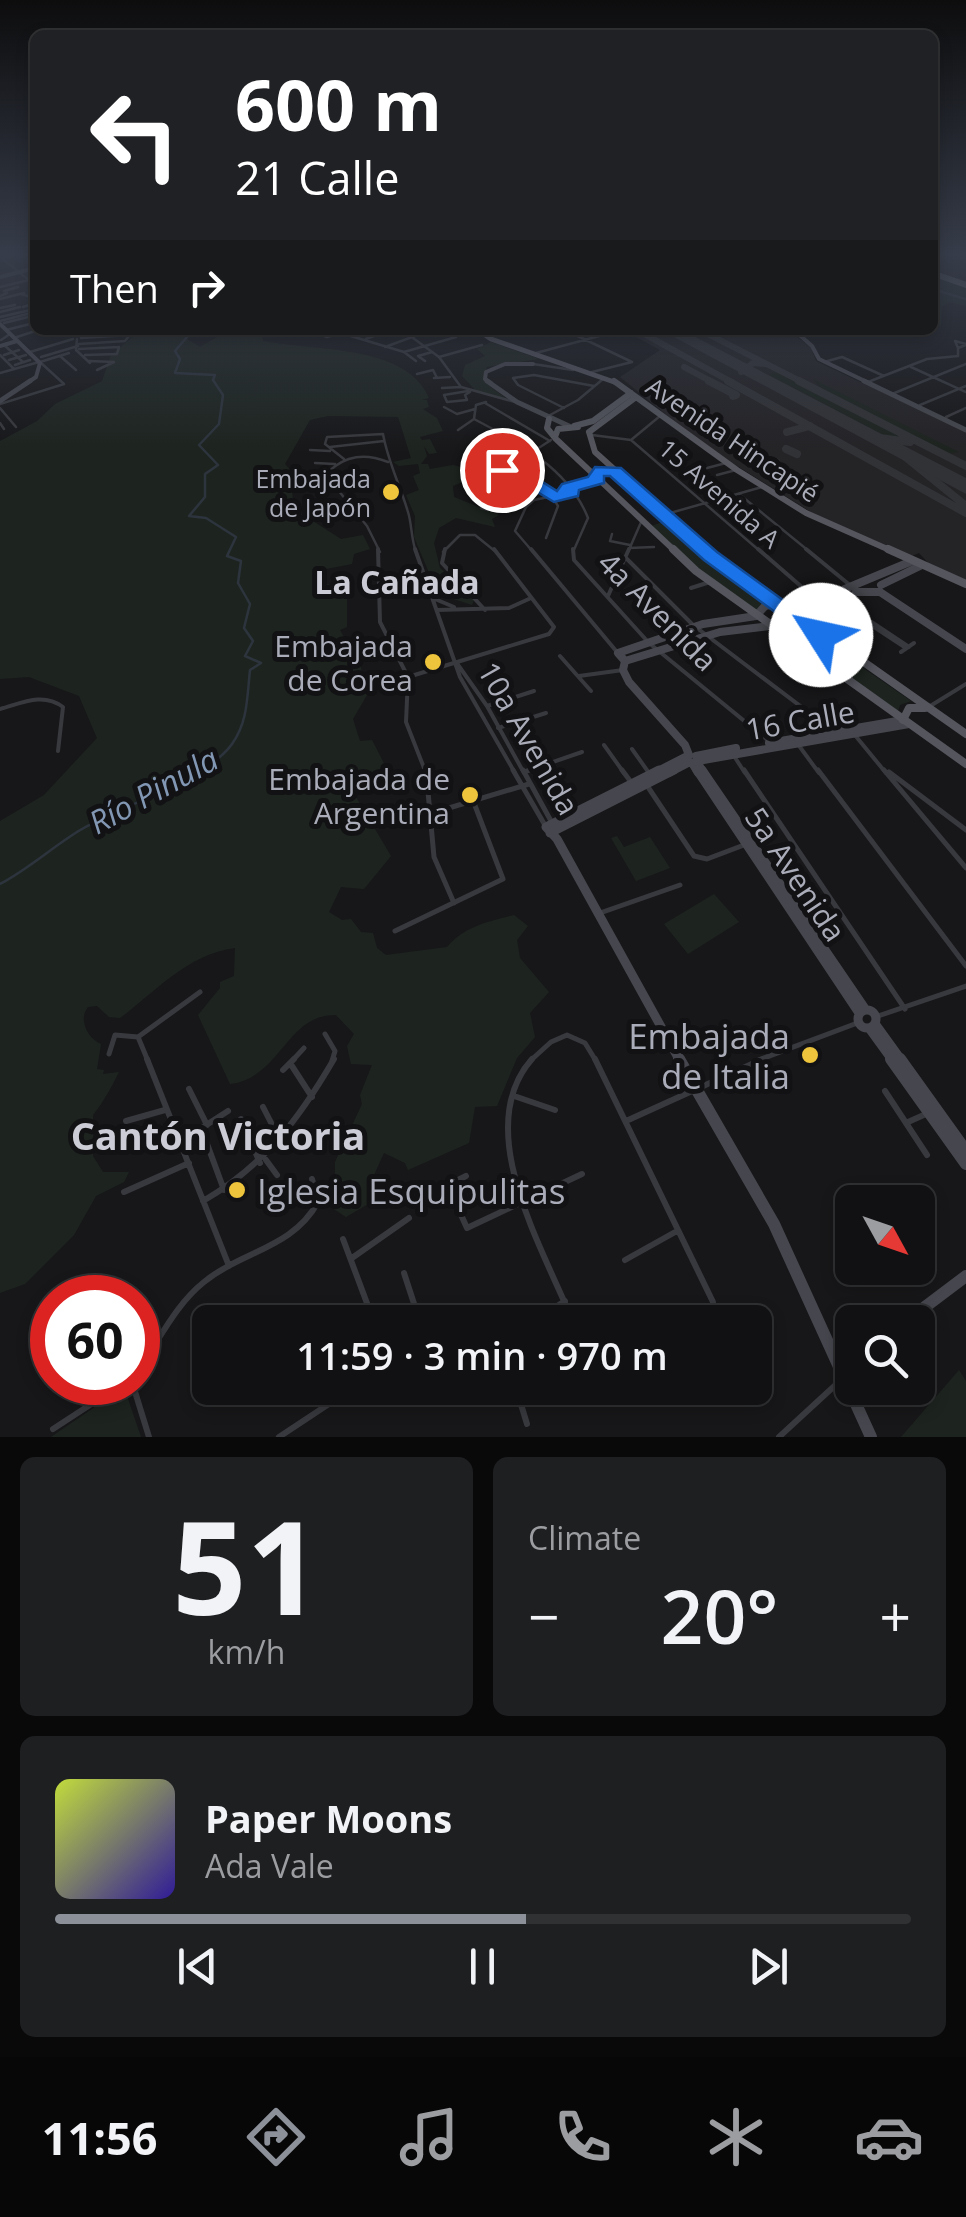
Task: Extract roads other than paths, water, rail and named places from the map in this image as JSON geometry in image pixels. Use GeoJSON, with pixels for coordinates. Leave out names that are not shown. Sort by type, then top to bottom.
{"type":"FeatureCollection","features":[{"type":"Feature","properties":{"kind":"main road","name":"Avenida Hincapié"},"geometry":{"type":"LineString","coordinates":[[485,335],[566,367],[612,380],[736,470],[829,526],[966,584]]}},
{"type":"Feature","properties":{"kind":"main road"},"geometry":{"type":"LineString","coordinates":[[534,364],[541,361],[536,355]]}},
{"type":"Feature","properties":{"kind":"main road"},"geometry":{"type":"LineString","coordinates":[[566,367],[582,371]]}},
{"type":"Feature","properties":{"kind":"main road"},"geometry":{"type":"LineString","coordinates":[[554,439],[556,430],[609,414],[635,398]]}},
{"type":"Feature","properties":{"kind":"main road"},"geometry":{"type":"LineString","coordinates":[[592,433],[609,414]]}},
{"type":"Feature","properties":{"kind":"main road"},"geometry":{"type":"LineString","coordinates":[[553,418],[547,428],[554,439],[710,582],[966,764]]}},
{"type":"Feature","properties":{"kind":"main road"},"geometry":{"type":"LineString","coordinates":[[572,426],[592,433]]}},
{"type":"Feature","properties":{"kind":"main road"},"geometry":{"type":"LineString","coordinates":[[592,433],[595,452],[710,556],[966,734]]}},
{"type":"Feature","properties":{"kind":"main road"},"geometry":{"type":"LineString","coordinates":[[598,479],[613,482],[618,473]]}},
{"type":"Feature","properties":{"kind":"main road"},"geometry":{"type":"LineString","coordinates":[[642,520],[647,510],[663,514]]}},
{"type":"Feature","properties":{"kind":"main road"},"geometry":{"type":"LineString","coordinates":[[642,520],[660,524],[663,514]]}},
{"type":"Feature","properties":{"kind":"main road"},"geometry":{"type":"LineString","coordinates":[[635,531],[654,532]]}},
{"type":"Feature","properties":{"kind":"main road"},"geometry":{"type":"LineString","coordinates":[[910,725],[909,708],[927,708]]}},
{"type":"Feature","properties":{"kind":"main road"},"geometry":{"type":"LineString","coordinates":[[910,725],[937,728],[938,715]]}},
{"type":"Feature","properties":{"kind":"street"},"geometry":{"type":"LineString","coordinates":[[27,320],[30,324]]}},
{"type":"Feature","properties":{"kind":"street"},"geometry":{"type":"LineString","coordinates":[[5,323],[30,324]]}},
{"type":"Feature","properties":{"kind":"street"},"geometry":{"type":"LineString","coordinates":[[5,323],[30,328]]}},
{"type":"Feature","properties":{"kind":"street"},"geometry":{"type":"LineString","coordinates":[[2,345],[5,323]]}},
{"type":"Feature","properties":{"kind":"street"},"geometry":{"type":"LineString","coordinates":[[2,345],[5,323]]}},
{"type":"Feature","properties":{"kind":"street"},"geometry":{"type":"LineString","coordinates":[[0,405],[63,385],[5,323]]}},
{"type":"Feature","properties":{"kind":"street"},"geometry":{"type":"LineString","coordinates":[[0,373],[90,335]]}},
{"type":"Feature","properties":{"kind":"street"},"geometry":{"type":"LineString","coordinates":[[49,355],[44,350],[93,335]]}},
{"type":"Feature","properties":{"kind":"street"},"geometry":{"type":"LineString","coordinates":[[14,367],[76,341],[125,335],[125,341],[76,341]]}},
{"type":"Feature","properties":{"kind":"street"},"geometry":{"type":"LineString","coordinates":[[346,335],[404,352],[416,360]]}},
{"type":"Feature","properties":{"kind":"street"},"geometry":{"type":"LineString","coordinates":[[362,340],[376,335]]}},
{"type":"Feature","properties":{"kind":"street"},"geometry":{"type":"LineString","coordinates":[[384,347],[414,335]]}},
{"type":"Feature","properties":{"kind":"street"},"geometry":{"type":"LineString","coordinates":[[404,352],[456,338],[452,335]]}},
{"type":"Feature","properties":{"kind":"street"},"geometry":{"type":"LineString","coordinates":[[553,418],[594,386],[597,376],[632,362],[576,335]]}},
{"type":"Feature","properties":{"kind":"street"},"geometry":{"type":"LineString","coordinates":[[536,355],[604,335]]}},
{"type":"Feature","properties":{"kind":"street"},"geometry":{"type":"LineString","coordinates":[[799,335],[824,362],[966,430]]}},
{"type":"Feature","properties":{"kind":"street"},"geometry":{"type":"LineString","coordinates":[[410,336],[439,357],[447,365],[450,378],[461,387],[490,398],[517,402]]}},
{"type":"Feature","properties":{"kind":"street"},"geometry":{"type":"LineString","coordinates":[[76,341],[89,362],[111,360],[114,364],[97,370]]}},
{"type":"Feature","properties":{"kind":"street"},"geometry":{"type":"LineString","coordinates":[[76,341],[120,348],[117,354],[82,356]]}},
{"type":"Feature","properties":{"kind":"street"},"geometry":{"type":"LineString","coordinates":[[2,345],[22,362]]}},
{"type":"Feature","properties":{"kind":"street"},"geometry":{"type":"LineString","coordinates":[[439,357],[482,345]]}},
{"type":"Feature","properties":{"kind":"street"},"geometry":{"type":"LineString","coordinates":[[867,382],[930,359],[958,356],[958,348],[966,345]]}},
{"type":"Feature","properties":{"kind":"street"},"geometry":{"type":"LineString","coordinates":[[14,367],[2,355],[20,350]]}},
{"type":"Feature","properties":{"kind":"street"},"geometry":{"type":"LineString","coordinates":[[425,360],[418,356],[432,352]]}},
{"type":"Feature","properties":{"kind":"street"},"geometry":{"type":"LineString","coordinates":[[8,360],[69,353]]}},
{"type":"Feature","properties":{"kind":"street"},"geometry":{"type":"LineString","coordinates":[[60,356],[76,370]]}},
{"type":"Feature","properties":{"kind":"street"},"geometry":{"type":"LineString","coordinates":[[824,362],[842,356],[884,376]]}},
{"type":"Feature","properties":{"kind":"street"},"geometry":{"type":"LineString","coordinates":[[0,405],[36,377],[35,358]]}},
{"type":"Feature","properties":{"kind":"street"},"geometry":{"type":"LineString","coordinates":[[566,367],[508,364],[490,369],[486,379],[517,402],[572,426]]}},
{"type":"Feature","properties":{"kind":"street"},"geometry":{"type":"LineString","coordinates":[[892,394],[966,364]]}},
{"type":"Feature","properties":{"kind":"street"},"geometry":{"type":"LineString","coordinates":[[910,366],[966,392]]}},
{"type":"Feature","properties":{"kind":"street"},"geometry":{"type":"LineString","coordinates":[[417,374],[434,370],[436,378],[450,378]]}},
{"type":"Feature","properties":{"kind":"street"},"geometry":{"type":"LineString","coordinates":[[564,408],[516,383],[515,376],[547,376],[594,386]]}},
{"type":"Feature","properties":{"kind":"street"},"geometry":{"type":"LineString","coordinates":[[920,404],[966,386]]}},
{"type":"Feature","properties":{"kind":"street"},"geometry":{"type":"LineString","coordinates":[[442,388],[461,387]]}},
{"type":"Feature","properties":{"kind":"street"},"geometry":{"type":"LineString","coordinates":[[469,391],[465,394],[467,400],[448,402],[444,395],[469,391]]}},
{"type":"Feature","properties":{"kind":"street"},"geometry":{"type":"LineString","coordinates":[[468,413],[490,398]]}},
{"type":"Feature","properties":{"kind":"street"},"geometry":{"type":"LineString","coordinates":[[485,403],[554,439]]}},
{"type":"Feature","properties":{"kind":"street"},"geometry":{"type":"LineString","coordinates":[[0,405],[16,427]]}},
{"type":"Feature","properties":{"kind":"street"},"geometry":{"type":"LineString","coordinates":[[460,412],[462,406]]}},
{"type":"Feature","properties":{"kind":"street"},"geometry":{"type":"LineString","coordinates":[[444,407],[468,413],[518,445],[534,450],[570,490]]}},
{"type":"Feature","properties":{"kind":"street"},"geometry":{"type":"LineString","coordinates":[[946,417],[966,408]]}},
{"type":"Feature","properties":{"kind":"street"},"geometry":{"type":"LineString","coordinates":[[458,430],[474,418],[475,409]]}},
{"type":"Feature","properties":{"kind":"street"},"geometry":{"type":"LineString","coordinates":[[631,440],[660,416]]}},
{"type":"Feature","properties":{"kind":"street"},"geometry":{"type":"LineString","coordinates":[[0,423],[4,430]]}},
{"type":"Feature","properties":{"kind":"street","name":"15 Avenida A"},"geometry":{"type":"LineString","coordinates":[[592,433],[631,440],[816,600]]}},
{"type":"Feature","properties":{"kind":"street","name":"10a Avenida"},"geometry":{"type":"LineString","coordinates":[[329,447],[326,437],[382,434],[388,462],[395,470],[400,496],[409,513],[410,536],[456,662],[480,714],[522,786],[556,832]]}},
{"type":"Feature","properties":{"kind":"street"},"geometry":{"type":"LineString","coordinates":[[534,450],[554,439]]}},
{"type":"Feature","properties":{"kind":"street"},"geometry":{"type":"LineString","coordinates":[[329,447],[384,440]]}},
{"type":"Feature","properties":{"kind":"street"},"geometry":{"type":"LineString","coordinates":[[518,445],[501,454],[514,471],[554,497],[558,511],[546,538]]}},
{"type":"Feature","properties":{"kind":"street"},"geometry":{"type":"LineString","coordinates":[[329,447],[344,460]]}},
{"type":"Feature","properties":{"kind":"street"},"geometry":{"type":"LineString","coordinates":[[310,450],[334,451]]}},
{"type":"Feature","properties":{"kind":"street"},"geometry":{"type":"LineString","coordinates":[[315,464],[368,456],[388,462]]}},
{"type":"Feature","properties":{"kind":"street"},"geometry":{"type":"LineString","coordinates":[[707,468],[726,463]]}},
{"type":"Feature","properties":{"kind":"street"},"geometry":{"type":"LineString","coordinates":[[335,464],[328,472],[332,484],[366,526],[381,555],[380,622],[408,677],[406,722],[426,762],[434,857],[454,903]]}},
{"type":"Feature","properties":{"kind":"street"},"geometry":{"type":"LineString","coordinates":[[466,464],[514,471]]}},
{"type":"Feature","properties":{"kind":"street"},"geometry":{"type":"LineString","coordinates":[[502,470],[510,466]]}},
{"type":"Feature","properties":{"kind":"street"},"geometry":{"type":"LineString","coordinates":[[717,475],[736,470]]}},
{"type":"Feature","properties":{"kind":"street"},"geometry":{"type":"LineString","coordinates":[[481,498],[526,507],[531,501],[554,497],[598,479]]}},
{"type":"Feature","properties":{"kind":"street"},"geometry":{"type":"LineString","coordinates":[[309,486],[332,484]]}},
{"type":"Feature","properties":{"kind":"street"},"geometry":{"type":"LineString","coordinates":[[663,514],[762,487]]}},
{"type":"Feature","properties":{"kind":"street","name":"4a Avenida"},"geometry":{"type":"LineString","coordinates":[[570,490],[588,514],[573,556],[649,643],[772,745]]}},
{"type":"Feature","properties":{"kind":"street"},"geometry":{"type":"LineString","coordinates":[[488,510],[482,507],[490,499],[490,491]]}},
{"type":"Feature","properties":{"kind":"street"},"geometry":{"type":"LineString","coordinates":[[739,494],[855,590]]}},
{"type":"Feature","properties":{"kind":"street","name":"5a Avenida"},"geometry":{"type":"LineString","coordinates":[[526,507],[515,531],[618,653],[966,1164]]}},
{"type":"Feature","properties":{"kind":"street"},"geometry":{"type":"LineString","coordinates":[[608,596],[642,520]]}},
{"type":"Feature","properties":{"kind":"street"},"geometry":{"type":"LineString","coordinates":[[612,534],[610,541],[654,547]]}},
{"type":"Feature","properties":{"kind":"street"},"geometry":{"type":"LineString","coordinates":[[408,677],[549,634],[554,627],[482,538],[460,535],[441,558],[445,569],[484,610]]}},
{"type":"Feature","properties":{"kind":"street"},"geometry":{"type":"LineString","coordinates":[[625,557],[696,627],[836,733]]}},
{"type":"Feature","properties":{"kind":"street"},"geometry":{"type":"LineString","coordinates":[[875,586],[912,560]]}},
{"type":"Feature","properties":{"kind":"street"},"geometry":{"type":"LineString","coordinates":[[618,653],[696,627],[756,616],[764,606],[832,598],[875,586],[922,564]]}},
{"type":"Feature","properties":{"kind":"street"},"geometry":{"type":"LineString","coordinates":[[680,570],[691,566]]}},
{"type":"Feature","properties":{"kind":"street"},"geometry":{"type":"LineString","coordinates":[[843,579],[875,586],[966,646]]}},
{"type":"Feature","properties":{"kind":"street"},"geometry":{"type":"LineString","coordinates":[[843,579],[844,590]]}},
{"type":"Feature","properties":{"kind":"street"},"geometry":{"type":"LineString","coordinates":[[692,588],[710,582]]}},
{"type":"Feature","properties":{"kind":"street"},"geometry":{"type":"LineString","coordinates":[[579,676],[624,666],[705,634],[788,625],[793,608],[844,590],[855,590]]}},
{"type":"Feature","properties":{"kind":"street"},"geometry":{"type":"LineString","coordinates":[[437,610],[484,610],[521,604],[532,598]]}},
{"type":"Feature","properties":{"kind":"street"},"geometry":{"type":"LineString","coordinates":[[832,598],[907,647]]}},
{"type":"Feature","properties":{"kind":"street"},"geometry":{"type":"LineString","coordinates":[[434,599],[458,609]]}},
{"type":"Feature","properties":{"kind":"street"},"geometry":{"type":"LineString","coordinates":[[470,611],[478,601]]}},
{"type":"Feature","properties":{"kind":"street"},"geometry":{"type":"LineString","coordinates":[[560,656],[591,691]]}},
{"type":"Feature","properties":{"kind":"street","name":"10a Avenida"},"geometry":{"type":"LineString","coordinates":[[456,662],[524,772],[596,915],[774,1224],[835,1345]]}},
{"type":"Feature","properties":{"kind":"street"},"geometry":{"type":"LineString","coordinates":[[927,708],[966,684]]}},
{"type":"Feature","properties":{"kind":"street"},"geometry":{"type":"LineString","coordinates":[[480,714],[534,691]]}},
{"type":"Feature","properties":{"kind":"street"},"geometry":{"type":"LineString","coordinates":[[0,709],[40,698],[56,700],[63,707],[58,750]]}},
{"type":"Feature","properties":{"kind":"street"},"geometry":{"type":"LineString","coordinates":[[498,728],[546,712]]}},
{"type":"Feature","properties":{"kind":"street","name":"16 Calle"},"geometry":{"type":"LineString","coordinates":[[556,832],[631,782],[692,757],[910,725]]}},
{"type":"Feature","properties":{"kind":"street"},"geometry":{"type":"LineString","coordinates":[[852,731],[966,868]]}},
{"type":"Feature","properties":{"kind":"street"},"geometry":{"type":"LineString","coordinates":[[795,741],[966,966]]}},
{"type":"Feature","properties":{"kind":"street"},"geometry":{"type":"LineString","coordinates":[[604,746],[631,782]]}},
{"type":"Feature","properties":{"kind":"street"},"geometry":{"type":"LineString","coordinates":[[632,749],[689,850],[700,858],[750,843]]}},
{"type":"Feature","properties":{"kind":"street"},"geometry":{"type":"LineString","coordinates":[[524,772],[582,752]]}},
{"type":"Feature","properties":{"kind":"street"},"geometry":{"type":"LineString","coordinates":[[732,752],[905,1009]]}},
{"type":"Feature","properties":{"kind":"street"},"geometry":{"type":"LineString","coordinates":[[881,766],[966,830]]}},
{"type":"Feature","properties":{"kind":"street","name":"16 Calle"},"geometry":{"type":"LineString","coordinates":[[556,832],[647,777]]}},
{"type":"Feature","properties":{"kind":"street"},"geometry":{"type":"LineString","coordinates":[[429,814],[530,784]]}},
{"type":"Feature","properties":{"kind":"street"},"geometry":{"type":"LineString","coordinates":[[395,932],[503,879],[474,803]]}},
{"type":"Feature","properties":{"kind":"street"},"geometry":{"type":"LineString","coordinates":[[596,915],[680,885]]}},
{"type":"Feature","properties":{"kind":"street"},"geometry":{"type":"LineString","coordinates":[[626,1121],[696,1087],[868,1019],[966,986]]}},
{"type":"Feature","properties":{"kind":"street"},"geometry":{"type":"LineString","coordinates":[[109,1054],[116,1034],[138,1037],[200,992]]}},
{"type":"Feature","properties":{"kind":"street","name":"5a Avenida"},"geometry":{"type":"LineString","coordinates":[[868,1019],[966,1151]]}},
{"type":"Feature","properties":{"kind":"street"},"geometry":{"type":"LineString","coordinates":[[203,1201],[263,1162],[281,1142],[312,1097],[335,1051],[325,1034]]}},
{"type":"Feature","properties":{"kind":"street"},"geometry":{"type":"LineString","coordinates":[[567,1305],[507,1145],[514,1096],[529,1057],[567,1036],[584,1043],[626,1121],[713,1305]]}},
{"type":"Feature","properties":{"kind":"street"},"geometry":{"type":"LineString","coordinates":[[138,1037],[228,1266]]}},
{"type":"Feature","properties":{"kind":"street"},"geometry":{"type":"LineString","coordinates":[[283,1070],[304,1048]]}},
{"type":"Feature","properties":{"kind":"street"},"geometry":{"type":"LineString","coordinates":[[290,1062],[312,1097]]}},
{"type":"Feature","properties":{"kind":"street"},"geometry":{"type":"LineString","coordinates":[[189,1089],[207,1124]]}},
{"type":"Feature","properties":{"kind":"street"},"geometry":{"type":"LineString","coordinates":[[885,1091],[927,1154]]}},
{"type":"Feature","properties":{"kind":"street"},"geometry":{"type":"LineString","coordinates":[[514,1096],[555,1110]]}},
{"type":"Feature","properties":{"kind":"street"},"geometry":{"type":"LineString","coordinates":[[263,1107],[281,1142]]}},
{"type":"Feature","properties":{"kind":"street"},"geometry":{"type":"LineString","coordinates":[[126,1121],[165,1110]]}},
{"type":"Feature","properties":{"kind":"street"},"geometry":{"type":"LineString","coordinates":[[180,1142],[228,1111]]}},
{"type":"Feature","properties":{"kind":"street"},"geometry":{"type":"LineString","coordinates":[[906,1123],[930,1112]]}},
{"type":"Feature","properties":{"kind":"street"},"geometry":{"type":"LineString","coordinates":[[241,1119],[263,1162],[277,1175]]}},
{"type":"Feature","properties":{"kind":"street"},"geometry":{"type":"LineString","coordinates":[[206,1142],[224,1190]]}},
{"type":"Feature","properties":{"kind":"street"},"geometry":{"type":"LineString","coordinates":[[124,1192],[190,1163]]}},
{"type":"Feature","properties":{"kind":"street"},"geometry":{"type":"LineString","coordinates":[[448,1186],[467,1228],[582,1174]]}},
{"type":"Feature","properties":{"kind":"street"},"geometry":{"type":"LineString","coordinates":[[426,1196],[466,1176]]}},
{"type":"Feature","properties":{"kind":"street"},"geometry":{"type":"LineString","coordinates":[[160,1337],[185,1300],[206,1280],[306,1222],[318,1202],[312,1179]]}},
{"type":"Feature","properties":{"kind":"street"},"geometry":{"type":"LineString","coordinates":[[350,1259],[410,1218]]}},
{"type":"Feature","properties":{"kind":"street"},"geometry":{"type":"LineString","coordinates":[[626,1260],[677,1230]]}},
{"type":"Feature","properties":{"kind":"street"},"geometry":{"type":"LineString","coordinates":[[343,1240],[368,1305]]}},
{"type":"Feature","properties":{"kind":"street"},"geometry":{"type":"LineString","coordinates":[[404,1273],[414,1305]]}},
{"type":"Feature","properties":{"kind":"street"},"geometry":{"type":"LineString","coordinates":[[928,1305],[966,1276]]}},
{"type":"Feature","properties":{"kind":"street"},"geometry":{"type":"LineString","coordinates":[[559,1305],[565,1301]]}},
{"type":"Feature","properties":{"kind":"street"},"geometry":{"type":"LineString","coordinates":[[779,1437],[835,1386]]}},
{"type":"Feature","properties":{"kind":"street"},"geometry":{"type":"LineString","coordinates":[[53,1429],[91,1405]]}},
{"type":"Feature","properties":{"kind":"street"},"geometry":{"type":"LineString","coordinates":[[137,1405],[150,1437]]}},
{"type":"Feature","properties":{"kind":"street"},"geometry":{"type":"LineString","coordinates":[[279,1437],[327,1405]]}},
{"type":"Feature","properties":{"kind":"street"},"geometry":{"type":"LineString","coordinates":[[521,1405],[526,1424]]}},
{"type":"Feature","properties":{"kind":"street","name":"10a Avenida"},"geometry":{"type":"LineString","coordinates":[[860,1405],[870,1437]]}},
{"type":"Feature","properties":{"kind":"waterway","name":"Río Pinula"},"geometry":{"type":"LineString","coordinates":[[0,884],[77,832],[202,770],[232,744],[241,727],[250,670],[261,663],[245,656],[253,641],[244,628],[250,604],[238,583],[241,561],[227,556],[236,537],[206,518],[189,516],[205,497],[205,474],[218,465],[199,445],[219,424],[223,395],[213,380],[215,375],[175,373],[180,359],[175,351],[189,335]]}},
{"type":"Feature","properties":{"kind":"place","name":"Embajada de Japón"},"geometry":{"type":"Point","coordinates":[391,492]}},
{"type":"Feature","properties":{"kind":"place","name":"Embajada de Corea"},"geometry":{"type":"Point","coordinates":[433,662]}},
{"type":"Feature","properties":{"kind":"place","name":"Embajada de Argentina"},"geometry":{"type":"Point","coordinates":[470,795]}},
{"type":"Feature","properties":{"kind":"place","name":"Embajada de Italia"},"geometry":{"type":"Point","coordinates":[810,1055]}},
{"type":"Feature","properties":{"kind":"place","name":"Iglesia Esquipulitas"},"geometry":{"type":"Point","coordinates":[237,1190]}},
{"type":"Feature","properties":{"kind":"district","name":"La Cañada"},"geometry":{"type":"Point","coordinates":[397,581]}},
{"type":"Feature","properties":{"kind":"district","name":"Cantón Victoria"},"geometry":{"type":"Point","coordinates":[218,1135]}}]}
